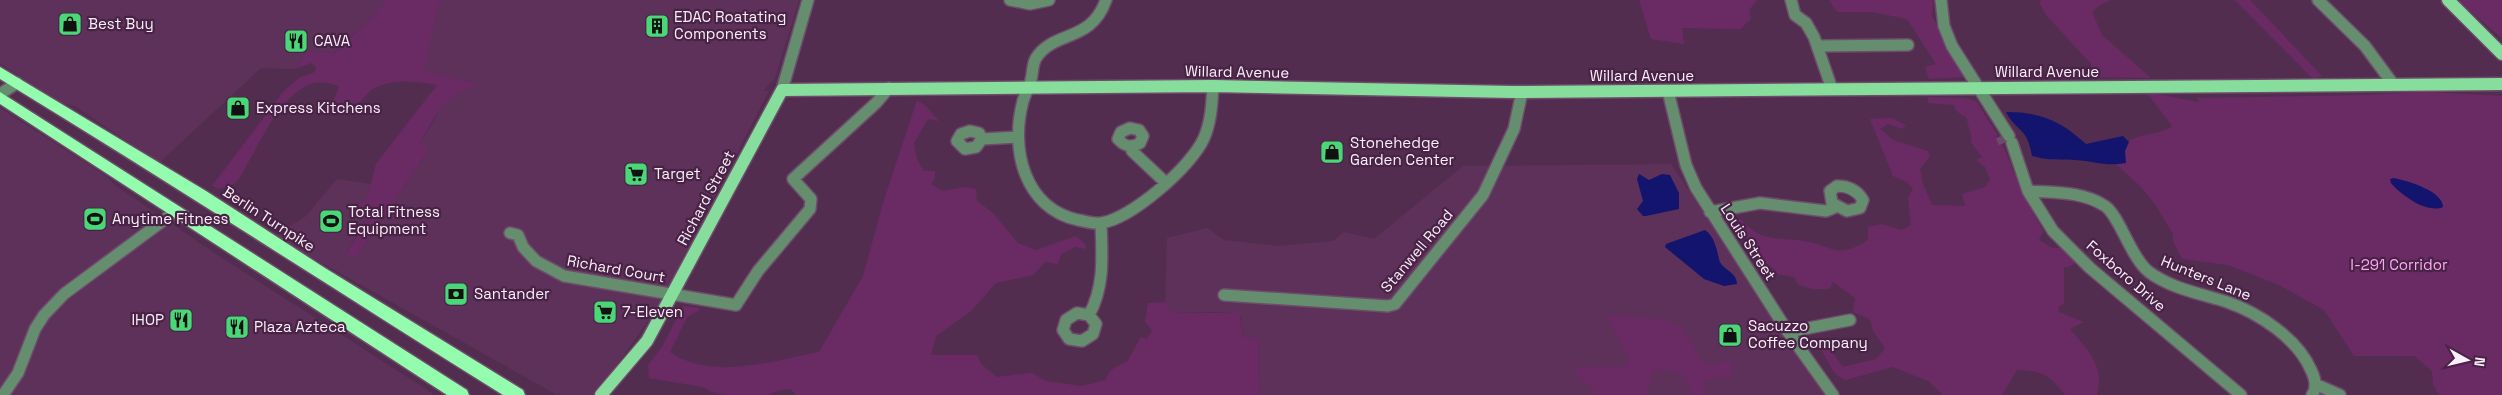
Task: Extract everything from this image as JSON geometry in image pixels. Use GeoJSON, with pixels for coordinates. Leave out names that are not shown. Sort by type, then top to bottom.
{"type":"FeatureCollection","features":[{"type":"Feature","properties":{"kind":"highway","name":"Berlin Turnpike"},"geometry":{"type":"LineString","coordinates":[[0,72],[517,395]]}},
{"type":"Feature","properties":{"kind":"highway"},"geometry":{"type":"LineString","coordinates":[[0,96],[461,395]]}},
{"type":"Feature","properties":{"kind":"highway"},"geometry":{"type":"LineString","coordinates":[[120,175],[140,158]]}},
{"type":"Feature","properties":{"kind":"highway"},"geometry":{"type":"LineString","coordinates":[[319,303],[340,285]]}},
{"type":"Feature","properties":{"kind":"main road"},"geometry":{"type":"LineString","coordinates":[[2448,0],[2502,54]]}},
{"type":"Feature","properties":{"kind":"main road","name":"Willard Avenue"},"geometry":{"type":"LineString","coordinates":[[782,90],[1213,86],[1522,92],[2502,84]]}},
{"type":"Feature","properties":{"kind":"main road","name":"Richard Street"},"geometry":{"type":"LineString","coordinates":[[601,395],[647,341],[674,294],[782,90]]}},
{"type":"Feature","properties":{"kind":"street","name":"Richard Street"},"geometry":{"type":"LineString","coordinates":[[782,90],[808,0]]}},
{"type":"Feature","properties":{"kind":"street"},"geometry":{"type":"LineString","coordinates":[[1010,0],[1030,4],[1049,0]]}},
{"type":"Feature","properties":{"kind":"street"},"geometry":{"type":"LineString","coordinates":[[1106,0],[1100,15],[1089,26],[1044,50],[1036,58],[1028,87],[1024,94],[1018,137],[1018,158],[1036,197],[1052,212],[1072,220],[1101,223],[1124,214],[1188,166],[1200,147],[1208,128],[1213,109],[1213,86]]}},
{"type":"Feature","properties":{"kind":"street"},"geometry":{"type":"LineString","coordinates":[[1791,0],[1795,15],[1806,23],[1817,46],[1832,89]]}},
{"type":"Feature","properties":{"kind":"street","name":"Foxboro Drive"},"geometry":{"type":"LineString","coordinates":[[1942,0],[1941,22],[1948,40],[1981,88],[1992,111],[1993,119],[2006,139],[2010,155],[2017,160],[2028,191],[2044,219],[2062,241],[2241,395]]}},
{"type":"Feature","properties":{"kind":"street"},"geometry":{"type":"LineString","coordinates":[[2318,0],[2365,46],[2393,84]]}},
{"type":"Feature","properties":{"kind":"street"},"geometry":{"type":"LineString","coordinates":[[1817,46],[1908,45]]}},
{"type":"Feature","properties":{"kind":"street"},"geometry":{"type":"LineString","coordinates":[[0,96],[17,83]]}},
{"type":"Feature","properties":{"kind":"street","name":"Richard Court"},"geometry":{"type":"LineString","coordinates":[[510,233],[518,235],[523,247],[536,262],[556,273],[736,305],[758,271],[810,209],[811,199],[793,179],[876,104],[889,88]]}},
{"type":"Feature","properties":{"kind":"street","name":"Louis Street"},"geometry":{"type":"LineString","coordinates":[[1668,91],[1686,165],[1696,188],[1788,332],[1833,395]]}},
{"type":"Feature","properties":{"kind":"street","name":"Stanwell Road"},"geometry":{"type":"LineString","coordinates":[[1224,295],[1388,306],[1395,304],[1483,194],[1514,129],[1522,92]]}},
{"type":"Feature","properties":{"kind":"street"},"geometry":{"type":"LineString","coordinates":[[982,139],[1018,137]]}},
{"type":"Feature","properties":{"kind":"street"},"geometry":{"type":"LineString","coordinates":[[1132,147],[1132,151],[1166,183]]}},
{"type":"Feature","properties":{"kind":"street","name":"Hunters Lane"},"geometry":{"type":"LineString","coordinates":[[2028,191],[2079,194],[2107,206],[2136,257],[2148,272],[2174,286],[2230,303],[2264,321],[2288,337],[2308,363],[2314,389],[2340,395]]}},
{"type":"Feature","properties":{"kind":"street"},"geometry":{"type":"LineString","coordinates":[[1710,212],[1748,204],[1772,204],[1826,211],[1836,207]]}},
{"type":"Feature","properties":{"kind":"street"},"geometry":{"type":"LineString","coordinates":[[3,395],[18,373],[34,329],[44,314],[64,294],[176,211]]}},
{"type":"Feature","properties":{"kind":"street"},"geometry":{"type":"LineString","coordinates":[[1089,315],[1095,306],[1101,287],[1101,223]]}},
{"type":"Feature","properties":{"kind":"street"},"geometry":{"type":"LineString","coordinates":[[1788,332],[1850,320]]}},
{"type":"Feature","properties":{"kind":"shaded area"},"geometry":{"type":"Polygon","coordinates":[[[0,0],[386,0],[373,16],[334,53],[306,52],[295,69],[261,68],[159,163],[75,106],[55,101],[0,63],[0,0]]]}},
{"type":"Feature","properties":{"kind":"shaded area"},"geometry":{"type":"Polygon","coordinates":[[[444,0],[799,0],[775,78],[763,91],[769,91],[656,310],[598,391],[592,395],[557,395],[274,236],[306,216],[337,179],[371,184],[367,198],[369,213],[363,218],[366,220],[345,255],[356,258],[428,152],[420,143],[441,108],[459,91],[479,84],[423,71],[438,6],[444,0]]]}},
{"type":"Feature","properties":{"kind":"shaded area"},"geometry":{"type":"Polygon","coordinates":[[[0,108],[106,176],[116,186],[213,252],[435,395],[0,395],[0,108]]]}},
{"type":"Feature","properties":{"kind":"shaded area"},"geometry":{"type":"Polygon","coordinates":[[[2006,112],[2018,112],[2050,119],[2068,129],[2086,144],[2123,136],[2129,142],[2125,151],[2126,163],[2106,164],[2032,156],[2027,139],[2006,112]]]}},
{"type":"Feature","properties":{"kind":"shaded area"},"geometry":{"type":"Polygon","coordinates":[[[1671,164],[1825,395],[1259,395],[1258,339],[1243,337],[1241,317],[1231,313],[1216,312],[1171,313],[1165,302],[1167,238],[1207,228],[1224,240],[1278,246],[1333,241],[1344,232],[1374,239],[1463,166],[1671,164]]]}},
{"type":"Feature","properties":{"kind":"shaded area"},"geometry":{"type":"Polygon","coordinates":[[[1639,174],[1649,180],[1662,174],[1670,175],[1679,193],[1679,209],[1643,216],[1637,209],[1643,201],[1637,179],[1639,174]]]}},
{"type":"Feature","properties":{"kind":"shaded area"},"geometry":{"type":"Polygon","coordinates":[[[2394,178],[2416,184],[2431,192],[2441,201],[2443,207],[2430,208],[2415,202],[2401,193],[2391,183],[2390,179],[2394,178]]]}},
{"type":"Feature","properties":{"kind":"shaded area"},"geometry":{"type":"Polygon","coordinates":[[[1705,230],[1713,240],[1720,263],[1732,273],[1737,284],[1724,286],[1704,279],[1665,247],[1666,244],[1705,230]]]}},
{"type":"Feature","properties":{"kind":"green space"},"geometry":{"type":"Polygon","coordinates":[[[386,0],[444,0],[438,6],[424,71],[480,84],[459,93],[437,114],[420,143],[429,150],[356,258],[345,256],[366,221],[363,218],[369,213],[356,206],[367,198],[376,164],[437,85],[409,82],[389,83],[375,88],[358,103],[343,107],[331,106],[339,87],[323,82],[309,85],[296,92],[284,104],[237,181],[219,189],[212,186],[283,92],[299,78],[315,72],[316,67],[311,63],[295,69],[306,52],[335,53],[373,16],[386,0]]]}},
{"type":"Feature","properties":{"kind":"green space"},"geometry":{"type":"Polygon","coordinates":[[[1639,0],[1757,0],[1749,10],[1751,19],[1740,29],[1682,28],[1684,44],[1651,39],[1639,0]]]}},
{"type":"Feature","properties":{"kind":"green space"},"geometry":{"type":"Polygon","coordinates":[[[1829,0],[1933,0],[1932,16],[1965,77],[1929,79],[1925,67],[1936,64],[1907,19],[1872,12],[1837,12],[1829,0]]]}},
{"type":"Feature","properties":{"kind":"green space"},"geometry":{"type":"Polygon","coordinates":[[[2042,0],[2111,0],[2100,5],[2092,12],[2102,35],[2151,78],[2093,77],[2091,64],[2046,15],[2039,2],[2042,0]]]}},
{"type":"Feature","properties":{"kind":"green space"},"geometry":{"type":"Polygon","coordinates":[[[2235,0],[2250,0],[2322,76],[2313,79],[2235,0]]]}},
{"type":"Feature","properties":{"kind":"green space"},"geometry":{"type":"Polygon","coordinates":[[[2457,0],[2502,0],[2502,38],[2457,0]]]}},
{"type":"Feature","properties":{"kind":"green space","name":"I-291 Corridor"},"geometry":{"type":"Polygon","coordinates":[[[2427,92],[2502,96],[2502,395],[2439,395],[2433,384],[2432,371],[2414,356],[2354,356],[2324,310],[2279,285],[2228,265],[2182,259],[2173,241],[2173,234],[2155,204],[2142,188],[2113,161],[2122,148],[2131,140],[2139,136],[2164,131],[2172,126],[2148,94],[2150,93],[2199,102],[2197,98],[2427,92]]]}},
{"type":"Feature","properties":{"kind":"green space"},"geometry":{"type":"Polygon","coordinates":[[[1928,97],[1964,98],[1976,101],[1998,136],[1996,136],[2004,148],[2019,186],[2043,231],[2039,240],[2052,248],[2060,248],[2077,262],[2064,267],[2064,304],[2058,307],[2059,312],[2084,322],[2070,329],[2089,352],[2097,367],[2099,384],[2097,395],[2065,395],[2050,378],[2026,370],[2017,370],[2002,395],[1943,395],[1928,381],[1893,367],[1845,380],[1835,374],[1816,341],[1821,337],[1843,367],[1876,359],[1885,348],[1873,331],[1870,319],[1853,312],[1855,298],[1833,282],[1830,289],[1812,289],[1797,284],[1795,277],[1777,274],[1773,268],[1767,265],[1733,220],[1741,219],[1755,232],[1762,235],[1813,243],[1841,251],[1848,250],[1868,240],[1868,227],[1881,224],[1902,230],[1911,225],[1908,198],[1913,189],[1907,182],[1893,176],[1870,119],[1891,118],[1906,125],[1902,129],[1888,124],[1880,129],[1893,140],[1928,151],[1930,156],[1920,169],[1923,184],[1932,205],[1965,206],[1962,194],[1985,187],[1990,180],[1985,167],[1976,160],[1982,157],[1971,142],[1967,118],[1956,111],[1954,105],[1928,103],[1928,97]]]}},
{"type":"Feature","properties":{"kind":"green space"},"geometry":{"type":"Polygon","coordinates":[[[917,100],[926,106],[939,121],[928,119],[914,143],[917,159],[924,171],[935,171],[935,178],[931,184],[943,191],[964,187],[976,189],[977,201],[993,213],[1018,243],[1036,250],[1076,236],[1086,245],[1085,249],[1075,247],[1061,254],[1058,264],[1045,262],[1033,275],[996,283],[971,311],[936,336],[931,355],[977,355],[981,364],[997,377],[1032,373],[1046,381],[1082,386],[1106,380],[1114,368],[1127,362],[1141,337],[1147,339],[1152,330],[1145,322],[1148,303],[1165,302],[1172,313],[1231,313],[1232,310],[1236,310],[1240,317],[1243,337],[1258,339],[1259,395],[797,395],[790,389],[776,391],[769,395],[726,395],[712,392],[703,387],[649,378],[648,365],[662,347],[683,306],[700,308],[687,317],[670,352],[686,361],[704,366],[743,366],[819,352],[863,276],[884,200],[917,100]]]}},
{"type":"Feature","properties":{"kind":"green space"},"geometry":{"type":"Polygon","coordinates":[[[1608,315],[1657,319],[1675,324],[1688,336],[1702,362],[1711,366],[1728,360],[1735,366],[1732,377],[1715,377],[1703,384],[1704,395],[1692,395],[1690,388],[1678,373],[1659,370],[1652,372],[1648,395],[1594,395],[1590,383],[1579,381],[1575,367],[1626,366],[1629,357],[1607,318],[1608,315]]]}},
{"type":"Feature","properties":{"kind":"tunnel"},"geometry":{"type":"LineString","coordinates":[[2001,136],[2004,143]]}},
{"type":"Feature","properties":{"kind":"place","name":"Best Buy"},"geometry":{"type":"Point","coordinates":[70,24]}},
{"type":"Feature","properties":{"kind":"place","name":"EDAC Roatating Components"},"geometry":{"type":"Point","coordinates":[657,26]}},
{"type":"Feature","properties":{"kind":"place","name":"CAVA"},"geometry":{"type":"Point","coordinates":[296,41]}},
{"type":"Feature","properties":{"kind":"place","name":"Express Kitchens"},"geometry":{"type":"Point","coordinates":[238,108]}},
{"type":"Feature","properties":{"kind":"place","name":"Stonehedge Garden Center"},"geometry":{"type":"Point","coordinates":[1332,152]}},
{"type":"Feature","properties":{"kind":"place","name":"Target"},"geometry":{"type":"Point","coordinates":[636,174]}},
{"type":"Feature","properties":{"kind":"place","name":"Anytime Fitness"},"geometry":{"type":"Point","coordinates":[95,219]}},
{"type":"Feature","properties":{"kind":"place","name":"Total Fitness Equipment"},"geometry":{"type":"Point","coordinates":[331,221]}},
{"type":"Feature","properties":{"kind":"place","name":"Santander"},"geometry":{"type":"Point","coordinates":[456,294]}},
{"type":"Feature","properties":{"kind":"place","name":"7-Eleven"},"geometry":{"type":"Point","coordinates":[605,312]}},
{"type":"Feature","properties":{"kind":"place","name":"IHOP"},"geometry":{"type":"Point","coordinates":[181,320]}},
{"type":"Feature","properties":{"kind":"place","name":"Plaza Azteca"},"geometry":{"type":"Point","coordinates":[237,327]}},
{"type":"Feature","properties":{"kind":"place","name":"Sacuzzo Coffee Company"},"geometry":{"type":"Point","coordinates":[1730,335]}}]}
